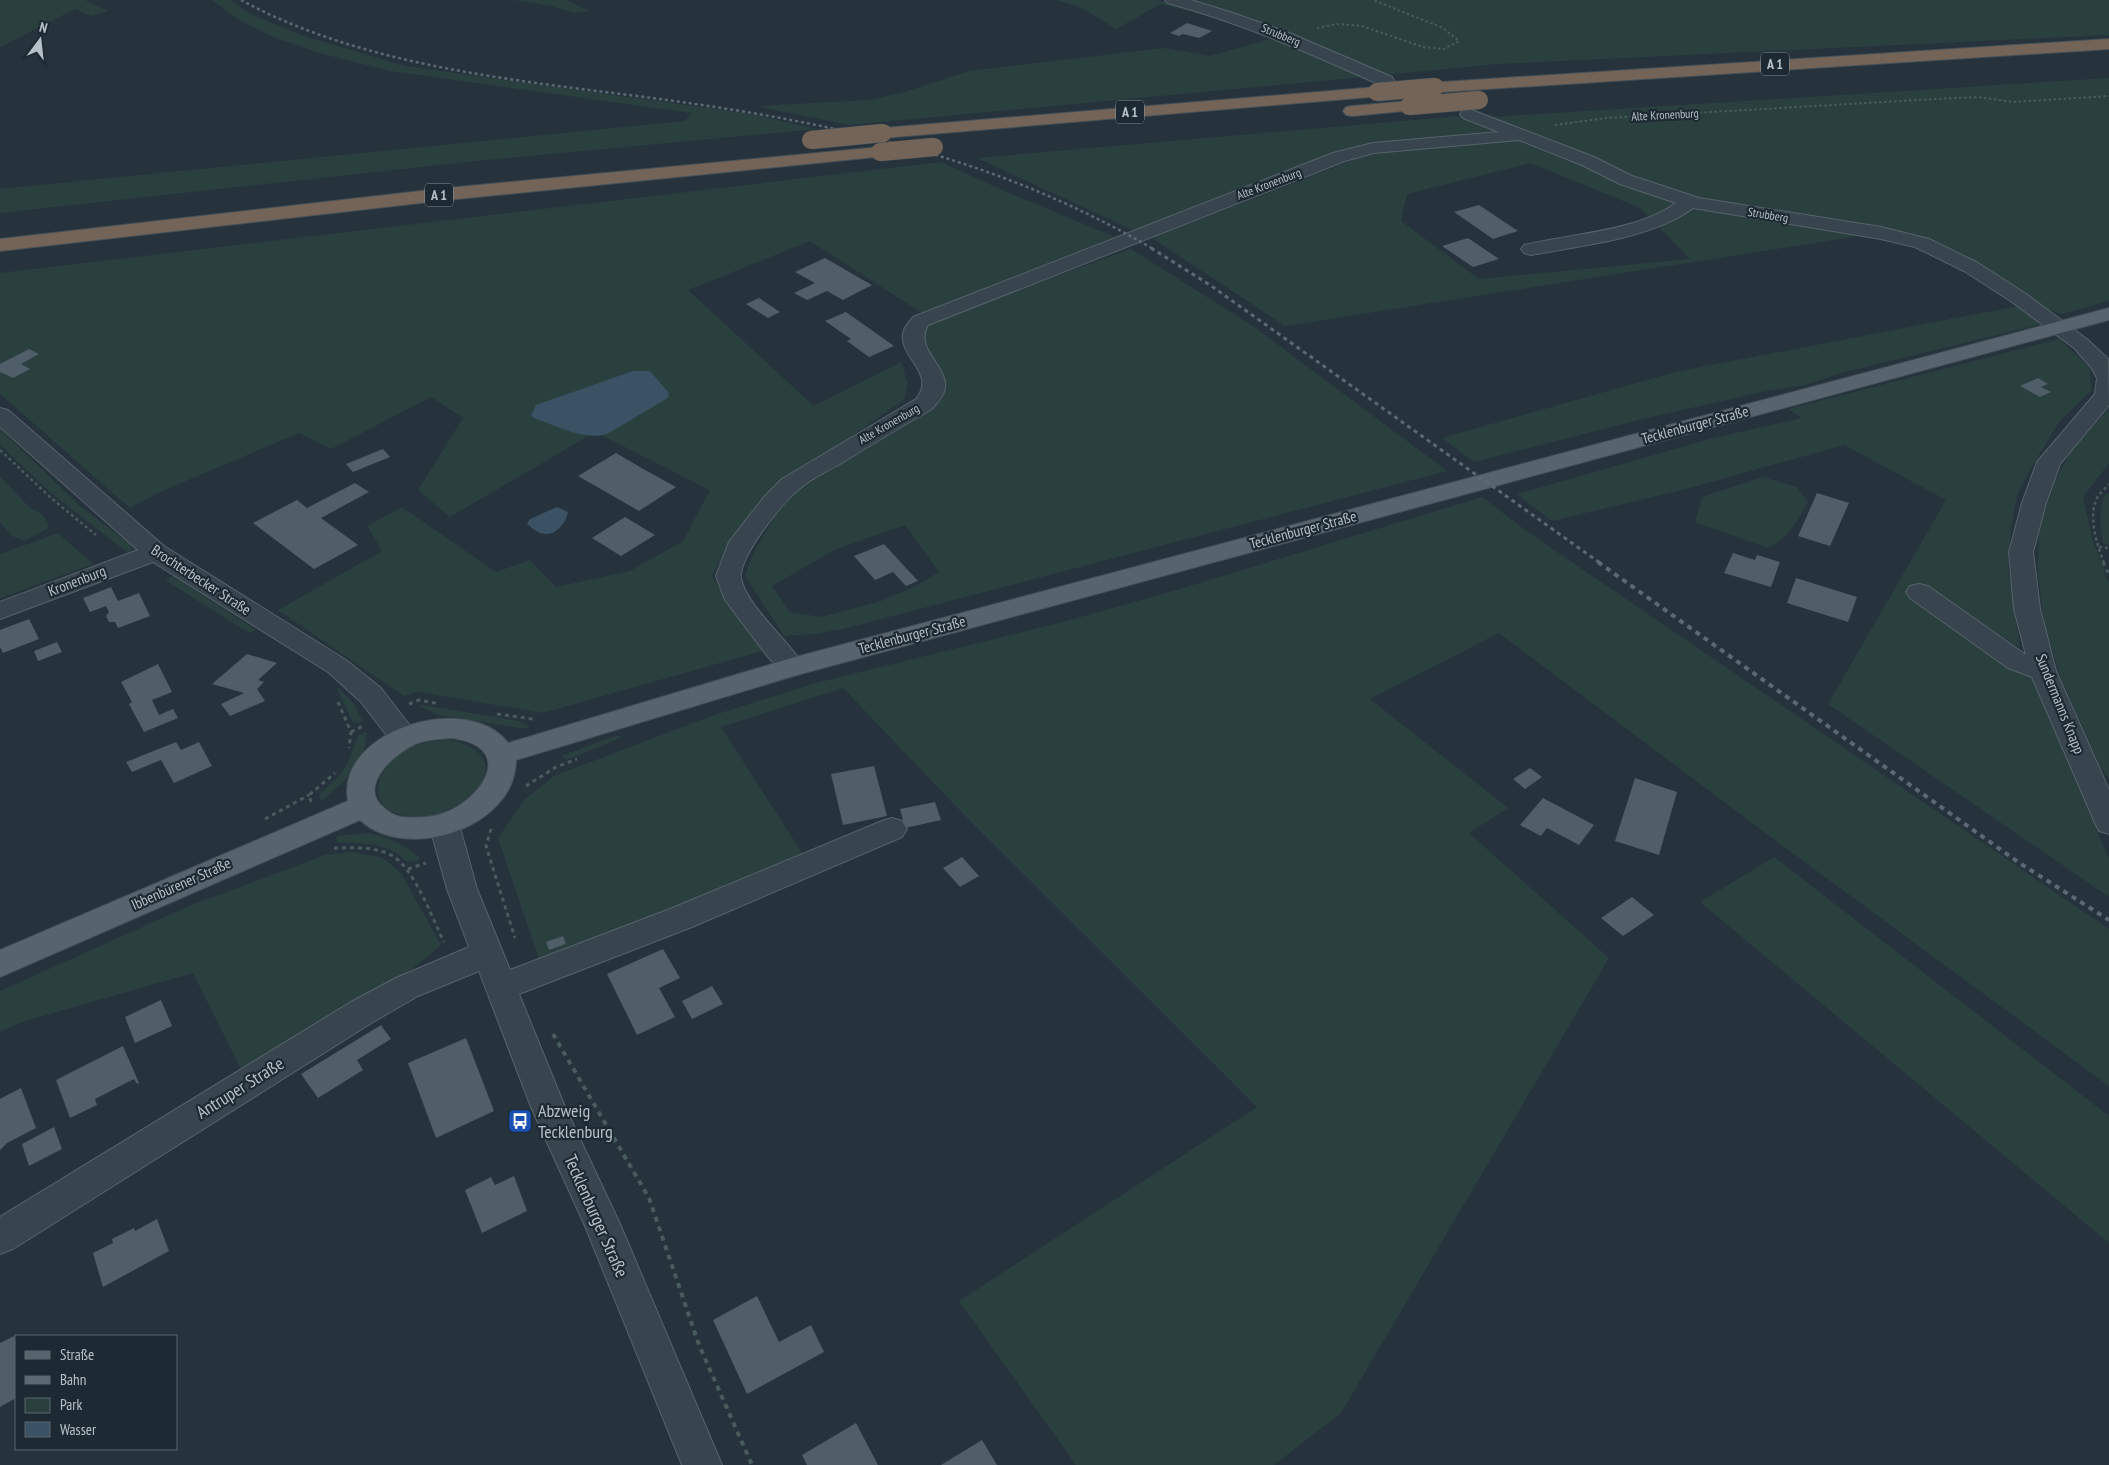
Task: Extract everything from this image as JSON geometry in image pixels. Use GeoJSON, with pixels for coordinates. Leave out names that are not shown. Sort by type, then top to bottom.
{"type":"FeatureCollection","features":[{"type":"Feature","properties":{"kind":"highway","name":"A 1"},"geometry":{"type":"LineString","coordinates":[[791,142],[1381,86],[1442,87],[2109,44]]}},
{"type":"Feature","properties":{"kind":"highway","name":"A 1"},"geometry":{"type":"LineString","coordinates":[[1244,120],[1409,106],[1474,107],[2019,66]]}},
{"type":"Feature","properties":{"kind":"highway","name":"A 1"},"geometry":{"type":"LineString","coordinates":[[0,245],[447,194],[953,146]]}},
{"type":"Feature","properties":{"kind":"highway","name":"A 1"},"geometry":{"type":"LineString","coordinates":[[314,192],[602,161]]}},
{"type":"Feature","properties":{"kind":"main road","name":"Tecklenburger Straße"},"geometry":{"type":"LineString","coordinates":[[500,754],[792,667],[2109,314]]}},
{"type":"Feature","properties":{"kind":"main road"},"geometry":{"type":"LineString","coordinates":[[452,728],[474,731],[491,740],[500,754],[502,769],[497,785],[485,800],[468,814],[444,824],[421,829],[397,828],[378,820],[364,806],[360,794],[363,778],[371,763],[404,738],[428,730],[452,728]]}},
{"type":"Feature","properties":{"kind":"main road","name":"Ibbenbürener Straße"},"geometry":{"type":"LineString","coordinates":[[0,964],[364,806]]}},
{"type":"Feature","properties":{"kind":"street","name":"Strubberg"},"geometry":{"type":"LineString","coordinates":[[1173,0],[1235,17],[1290,39],[1381,86]]}},
{"type":"Feature","properties":{"kind":"street","name":"Strubberg"},"geometry":{"type":"LineString","coordinates":[[1474,107],[1519,135],[1588,161],[1626,180],[1690,201],[1881,233],[1922,243],[1971,266],[2058,327]]}},
{"type":"Feature","properties":{"kind":"street","name":"Alte Kronenburg"},"geometry":{"type":"LineString","coordinates":[[792,667],[777,652],[734,594],[728,576],[738,548],[772,503],[790,484],[924,404],[934,392],[933,377],[912,338],[914,329],[920,321],[1339,156],[1373,148],[1519,135]]}},
{"type":"Feature","properties":{"kind":"street"},"geometry":{"type":"LineString","coordinates":[[1531,249],[1624,230],[1666,216],[1690,201]]}},
{"type":"Feature","properties":{"kind":"street","name":"Sundermanns Knapp"},"geometry":{"type":"LineString","coordinates":[[2058,327],[2081,344],[2100,364],[2108,378],[2106,395],[2049,462],[2034,504],[2021,552],[2027,609],[2043,671],[2107,812]]}},
{"type":"Feature","properties":{"kind":"street","name":"Brochterbecker Straße"},"geometry":{"type":"LineString","coordinates":[[0,415],[155,552],[337,666],[371,695],[404,738]]}},
{"type":"Feature","properties":{"kind":"street","name":"Kronenburg"},"geometry":{"type":"LineString","coordinates":[[0,610],[155,552]]}},
{"type":"Feature","properties":{"kind":"street"},"geometry":{"type":"LineString","coordinates":[[1919,592],[2016,662],[2043,671]]}},
{"type":"Feature","properties":{"kind":"street","name":"Tecklenburger Straße"},"geometry":{"type":"LineString","coordinates":[[444,824],[462,889],[488,953],[514,982],[548,1107],[602,1224],[702,1465]]}},
{"type":"Feature","properties":{"kind":"street"},"geometry":{"type":"LineString","coordinates":[[514,982],[681,918],[892,829]]}},
{"type":"Feature","properties":{"kind":"street","name":"Antruper Straße"},"geometry":{"type":"LineString","coordinates":[[0,1237],[362,1012],[407,987],[488,953]]}},
{"type":"Feature","properties":{"kind":"path"},"geometry":{"type":"LineString","coordinates":[[1290,39],[1317,28],[1337,24],[1362,26],[1422,47],[1444,49],[1459,42],[1443,28],[1373,0]]}},
{"type":"Feature","properties":{"kind":"path","name":"Alte Kronenburg"},"geometry":{"type":"LineString","coordinates":[[1519,135],[1531,129],[1608,118],[1978,97],[2013,102],[2109,96]]}},
{"type":"Feature","properties":{"kind":"path"},"geometry":{"type":"LineString","coordinates":[[0,450],[51,498],[129,562]]}},
{"type":"Feature","properties":{"kind":"path"},"geometry":{"type":"LineString","coordinates":[[2109,484],[2097,500],[2094,525],[2098,547],[2109,575]]}},
{"type":"Feature","properties":{"kind":"path"},"geometry":{"type":"LineString","coordinates":[[2098,547],[2109,548]]}},
{"type":"Feature","properties":{"kind":"path"},"geometry":{"type":"LineString","coordinates":[[386,714],[419,700],[444,705]]}},
{"type":"Feature","properties":{"kind":"path"},"geometry":{"type":"LineString","coordinates":[[488,713],[536,720]]}},
{"type":"Feature","properties":{"kind":"path"},"geometry":{"type":"LineString","coordinates":[[346,755],[349,748],[350,732]]}},
{"type":"Feature","properties":{"kind":"path"},"geometry":{"type":"LineString","coordinates":[[340,767],[323,785],[309,795],[328,848],[371,848],[391,855],[408,869],[456,967]]}},
{"type":"Feature","properties":{"kind":"path"},"geometry":{"type":"LineString","coordinates":[[523,788],[556,767]]}},
{"type":"Feature","properties":{"kind":"path"},"geometry":{"type":"LineString","coordinates":[[492,826],[486,846],[514,982]]}},
{"type":"Feature","properties":{"kind":"path"},"geometry":{"type":"LineString","coordinates":[[550,1030],[649,1198],[699,1345],[752,1465]]}},
{"type":"Feature","properties":{"kind":"green space"},"geometry":{"type":"Polygon","coordinates":[[[0,0],[85,0],[108,11],[91,16],[75,9],[0,47],[0,0]]]}},
{"type":"Feature","properties":{"kind":"green space"},"geometry":{"type":"Polygon","coordinates":[[[212,0],[230,0],[251,14],[301,35],[405,66],[751,114],[817,129],[476,161],[0,213],[0,189],[685,121],[692,113],[390,71],[323,54],[273,37],[241,21],[212,0]]]}},
{"type":"Feature","properties":{"kind":"green space"},"geometry":{"type":"Polygon","coordinates":[[[514,0],[566,0],[589,11],[575,13],[550,6],[514,0]]]}},
{"type":"Feature","properties":{"kind":"green space"},"geometry":{"type":"Polygon","coordinates":[[[1056,0],[1157,0],[1182,6],[1255,28],[1364,77],[849,125],[756,106],[868,100],[905,92],[969,71],[1163,48],[1210,56],[1275,38],[1253,28],[1161,4],[1116,29],[1080,7],[1056,0]]]}},
{"type":"Feature","properties":{"kind":"green space"},"geometry":{"type":"Polygon","coordinates":[[[1185,0],[2109,0],[2109,35],[1497,64],[1384,75],[1248,17],[1185,0]]]}},
{"type":"Feature","properties":{"kind":"green space"},"geometry":{"type":"Polygon","coordinates":[[[2109,78],[2109,301],[2062,314],[2049,310],[1982,265],[1927,240],[1698,198],[1631,178],[1496,122],[1491,117],[2109,78]]]}},
{"type":"Feature","properties":{"kind":"green space"},"geometry":{"type":"Polygon","coordinates":[[[1460,116],[1580,163],[1616,182],[1866,235],[1285,326],[1152,238],[1374,152],[1480,143],[1460,135],[1373,143],[1298,167],[1135,231],[977,158],[1460,116]],[[1531,163],[1407,194],[1401,221],[1479,279],[1690,259],[1640,208],[1531,163]]]}},
{"type":"Feature","properties":{"kind":"green space"},"geometry":{"type":"Polygon","coordinates":[[[941,162],[1115,237],[922,313],[810,241],[688,290],[814,406],[901,362],[908,384],[904,400],[758,501],[711,576],[766,650],[543,713],[418,692],[404,696],[278,610],[382,551],[367,526],[402,507],[496,572],[530,560],[556,587],[630,571],[683,541],[710,490],[595,432],[450,517],[418,490],[463,418],[431,397],[331,449],[299,433],[160,492],[130,508],[0,394],[0,273],[941,162]]]}},
{"type":"Feature","properties":{"kind":"green space"},"geometry":{"type":"Polygon","coordinates":[[[1131,249],[1253,326],[1447,471],[843,629],[815,634],[784,636],[745,576],[754,552],[780,507],[804,486],[927,413],[931,385],[923,333],[934,320],[1131,249]],[[905,525],[834,550],[772,586],[790,612],[821,617],[881,601],[910,589],[939,572],[905,525]]]}},
{"type":"Feature","properties":{"kind":"green space"},"geometry":{"type":"Polygon","coordinates":[[[2018,306],[2042,324],[1841,373],[1805,385],[1762,392],[1647,418],[1474,462],[1442,438],[1675,372],[2018,306]]]}},
{"type":"Feature","properties":{"kind":"green space"},"geometry":{"type":"Polygon","coordinates":[[[2059,339],[2089,366],[2092,390],[2060,421],[2017,495],[2011,527],[2008,565],[2020,648],[1966,613],[1958,629],[2008,668],[2031,676],[2109,859],[2109,897],[1828,704],[1946,500],[1844,445],[1690,488],[1552,521],[1517,494],[1713,438],[1802,418],[1788,409],[2059,339]]]}},
{"type":"Feature","properties":{"kind":"green space"},"geometry":{"type":"Polygon","coordinates":[[[2109,408],[2109,463],[2083,497],[2092,537],[2109,584],[2109,778],[2100,767],[2060,675],[2044,624],[2038,573],[2039,531],[2054,482],[2071,452],[2109,408]]]}},
{"type":"Feature","properties":{"kind":"green space"},"geometry":{"type":"Polygon","coordinates":[[[0,429],[80,506],[131,545],[132,550],[128,553],[51,493],[0,445],[0,429]]]}},
{"type":"Feature","properties":{"kind":"green space"},"geometry":{"type":"Polygon","coordinates":[[[0,476],[29,507],[42,514],[49,525],[47,529],[24,541],[12,536],[0,522],[0,476]]]}},
{"type":"Feature","properties":{"kind":"green space"},"geometry":{"type":"Polygon","coordinates":[[[1763,477],[1797,487],[1808,502],[1792,528],[1775,544],[1768,548],[1695,522],[1702,497],[1763,477]]]}},
{"type":"Feature","properties":{"kind":"green space"},"geometry":{"type":"Polygon","coordinates":[[[2105,494],[2109,494],[2109,545],[2103,543],[2101,530],[2101,512],[2105,494]]]}},
{"type":"Feature","properties":{"kind":"green space"},"geometry":{"type":"Polygon","coordinates":[[[1482,497],[1528,532],[2109,929],[2109,1086],[1787,849],[1499,633],[1370,699],[1508,808],[1469,833],[1609,958],[1341,1413],[1274,1465],[1076,1465],[959,1301],[1257,1107],[971,822],[843,688],[721,727],[804,856],[541,965],[498,838],[524,800],[554,776],[714,715],[816,683],[1070,620],[1180,589],[1482,497]]]}},
{"type":"Feature","properties":{"kind":"green space"},"geometry":{"type":"Polygon","coordinates":[[[58,533],[93,564],[0,598],[0,554],[58,533]]]}},
{"type":"Feature","properties":{"kind":"green space"},"geometry":{"type":"Polygon","coordinates":[[[173,576],[256,630],[249,633],[165,580],[173,576]]]}},
{"type":"Feature","properties":{"kind":"green space"},"geometry":{"type":"Polygon","coordinates":[[[339,688],[353,703],[363,721],[356,723],[352,721],[337,689],[339,688]]]}},
{"type":"Feature","properties":{"kind":"green space"},"geometry":{"type":"Polygon","coordinates":[[[419,706],[519,721],[529,726],[527,728],[519,728],[439,715],[419,706]]]}},
{"type":"Feature","properties":{"kind":"green space"},"geometry":{"type":"Polygon","coordinates":[[[366,732],[366,743],[358,762],[338,787],[321,801],[319,796],[321,793],[340,775],[347,764],[358,736],[366,732]]]}},
{"type":"Feature","properties":{"kind":"green space"},"geometry":{"type":"Polygon","coordinates":[[[615,736],[620,736],[620,738],[572,758],[566,760],[561,756],[615,736]]]}},
{"type":"Feature","properties":{"kind":"green space"},"geometry":{"type":"Polygon","coordinates":[[[451,740],[473,749],[484,761],[485,774],[478,788],[465,800],[447,810],[428,816],[407,816],[394,812],[385,806],[380,799],[378,790],[384,771],[391,762],[406,750],[418,745],[451,740]]]}},
{"type":"Feature","properties":{"kind":"green space"},"geometry":{"type":"Polygon","coordinates":[[[369,833],[390,839],[408,848],[419,857],[418,861],[407,862],[393,851],[376,845],[340,843],[336,841],[337,836],[369,833]]]}},
{"type":"Feature","properties":{"kind":"green space"},"geometry":{"type":"Polygon","coordinates":[[[353,852],[383,858],[401,873],[441,945],[394,984],[241,1069],[193,973],[22,1022],[0,1032],[0,991],[189,906],[325,855],[353,852]]]}},
{"type":"Feature","properties":{"kind":"green space"},"geometry":{"type":"Polygon","coordinates":[[[1774,857],[2109,1116],[2109,1243],[1700,902],[1774,857]]]}},
{"type":"Feature","properties":{"kind":"water"},"geometry":{"type":"Polygon","coordinates":[[[633,371],[650,371],[669,393],[668,398],[607,434],[590,436],[580,434],[562,429],[531,416],[536,405],[633,371]]]}},
{"type":"Feature","properties":{"kind":"water"},"geometry":{"type":"Polygon","coordinates":[[[557,507],[568,512],[565,521],[555,532],[550,534],[541,533],[535,531],[527,524],[530,519],[557,507]]]}},
{"type":"Feature","properties":{"kind":"building"},"geometry":{"type":"Polygon","coordinates":[[[1187,23],[1212,31],[1199,38],[1170,33],[1187,23]]]}},
{"type":"Feature","properties":{"kind":"building"},"geometry":{"type":"Polygon","coordinates":[[[1479,205],[1518,231],[1493,239],[1454,212],[1479,205]]]}},
{"type":"Feature","properties":{"kind":"building"},"geometry":{"type":"Polygon","coordinates":[[[1468,238],[1499,259],[1473,267],[1442,246],[1468,238]]]}},
{"type":"Feature","properties":{"kind":"building"},"geometry":{"type":"Polygon","coordinates":[[[825,258],[872,285],[843,300],[827,291],[807,300],[794,293],[815,283],[795,272],[825,258]]]}},
{"type":"Feature","properties":{"kind":"building"},"geometry":{"type":"Polygon","coordinates":[[[759,298],[780,312],[768,318],[746,304],[759,298]]]}},
{"type":"Feature","properties":{"kind":"building"},"geometry":{"type":"Polygon","coordinates":[[[846,312],[894,346],[869,357],[847,341],[851,339],[825,321],[846,312]]]}},
{"type":"Feature","properties":{"kind":"building"},"geometry":{"type":"Polygon","coordinates":[[[29,349],[39,354],[21,364],[30,369],[13,378],[0,372],[0,364],[29,349]]]}},
{"type":"Feature","properties":{"kind":"building"},"geometry":{"type":"Polygon","coordinates":[[[2038,378],[2048,384],[2041,387],[2051,392],[2040,397],[2020,386],[2038,378]]]}},
{"type":"Feature","properties":{"kind":"building"},"geometry":{"type":"Polygon","coordinates":[[[383,449],[390,457],[353,472],[346,464],[383,449]]]}},
{"type":"Feature","properties":{"kind":"building"},"geometry":{"type":"Polygon","coordinates":[[[616,453],[676,487],[639,511],[578,476],[616,453]]]}},
{"type":"Feature","properties":{"kind":"building"},"geometry":{"type":"Polygon","coordinates":[[[355,483],[369,492],[321,518],[358,545],[314,569],[253,523],[297,500],[307,508],[355,483]]]}},
{"type":"Feature","properties":{"kind":"building"},"geometry":{"type":"Polygon","coordinates":[[[1817,493],[1849,503],[1830,546],[1798,536],[1817,493]]]}},
{"type":"Feature","properties":{"kind":"building"},"geometry":{"type":"Polygon","coordinates":[[[625,517],[655,535],[621,556],[592,538],[625,517]]]}},
{"type":"Feature","properties":{"kind":"building"},"geometry":{"type":"Polygon","coordinates":[[[884,544],[918,581],[906,586],[893,572],[875,580],[854,556],[884,544]]]}},
{"type":"Feature","properties":{"kind":"building"},"geometry":{"type":"Polygon","coordinates":[[[1733,553],[1755,560],[1757,555],[1780,562],[1771,587],[1724,573],[1733,553]]]}},
{"type":"Feature","properties":{"kind":"building"},"geometry":{"type":"Polygon","coordinates":[[[1796,578],[1857,597],[1848,622],[1787,603],[1796,578]]]}},
{"type":"Feature","properties":{"kind":"building"},"geometry":{"type":"Polygon","coordinates":[[[111,587],[118,601],[139,593],[150,616],[118,628],[115,622],[109,622],[106,616],[109,612],[106,606],[90,612],[83,598],[111,587]]]}},
{"type":"Feature","properties":{"kind":"building"},"geometry":{"type":"Polygon","coordinates":[[[29,619],[39,639],[3,653],[0,647],[0,630],[29,619]]]}},
{"type":"Feature","properties":{"kind":"building"},"geometry":{"type":"Polygon","coordinates":[[[57,642],[62,652],[38,661],[34,651],[57,642]]]}},
{"type":"Feature","properties":{"kind":"building"},"geometry":{"type":"Polygon","coordinates":[[[247,654],[277,663],[258,680],[264,682],[257,689],[265,701],[230,716],[221,704],[244,693],[212,684],[247,654]]]}},
{"type":"Feature","properties":{"kind":"building"},"geometry":{"type":"Polygon","coordinates":[[[158,664],[172,692],[152,700],[159,715],[173,709],[178,718],[144,732],[129,704],[132,702],[121,682],[158,664]]]}},
{"type":"Feature","properties":{"kind":"building"},"geometry":{"type":"Polygon","coordinates":[[[176,742],[181,750],[199,742],[212,766],[174,783],[161,760],[132,772],[126,762],[176,742]]]}},
{"type":"Feature","properties":{"kind":"building"},"geometry":{"type":"Polygon","coordinates":[[[874,766],[887,816],[843,825],[831,774],[874,766]]]}},
{"type":"Feature","properties":{"kind":"building"},"geometry":{"type":"Polygon","coordinates":[[[1530,768],[1542,777],[1525,789],[1513,779],[1530,768]]]}},
{"type":"Feature","properties":{"kind":"building"},"geometry":{"type":"Polygon","coordinates":[[[1635,778],[1677,792],[1659,855],[1615,841],[1635,778]]]}},
{"type":"Feature","properties":{"kind":"building"},"geometry":{"type":"Polygon","coordinates":[[[1543,798],[1594,825],[1579,845],[1547,828],[1541,836],[1520,825],[1543,798]]]}},
{"type":"Feature","properties":{"kind":"building"},"geometry":{"type":"Polygon","coordinates":[[[935,802],[941,820],[905,828],[900,809],[935,802]]]}},
{"type":"Feature","properties":{"kind":"building"},"geometry":{"type":"Polygon","coordinates":[[[962,857],[979,876],[960,887],[943,868],[962,857]]]}},
{"type":"Feature","properties":{"kind":"building"},"geometry":{"type":"Polygon","coordinates":[[[1632,897],[1654,915],[1623,936],[1601,918],[1632,897]]]}},
{"type":"Feature","properties":{"kind":"building"},"geometry":{"type":"Polygon","coordinates":[[[563,936],[566,944],[549,950],[546,942],[563,936]]]}},
{"type":"Feature","properties":{"kind":"building"},"geometry":{"type":"Polygon","coordinates":[[[663,949],[680,978],[659,988],[675,1017],[637,1035],[607,974],[663,949]]]}},
{"type":"Feature","properties":{"kind":"building"},"geometry":{"type":"Polygon","coordinates":[[[712,986],[723,1004],[692,1019],[682,1001],[712,986]]]}},
{"type":"Feature","properties":{"kind":"building"},"geometry":{"type":"Polygon","coordinates":[[[161,1000],[172,1026],[135,1043],[125,1017],[161,1000]]]}},
{"type":"Feature","properties":{"kind":"building"},"geometry":{"type":"Polygon","coordinates":[[[381,1025],[391,1039],[357,1060],[363,1070],[318,1098],[301,1074],[381,1025]]]}},
{"type":"Feature","properties":{"kind":"building"},"geometry":{"type":"Polygon","coordinates":[[[466,1038],[494,1111],[436,1138],[408,1063],[466,1038]]]}},
{"type":"Feature","properties":{"kind":"building"},"geometry":{"type":"Polygon","coordinates":[[[123,1046],[139,1083],[137,1084],[134,1079],[95,1099],[97,1105],[70,1118],[56,1080],[123,1046]]]}},
{"type":"Feature","properties":{"kind":"building"},"geometry":{"type":"Polygon","coordinates":[[[21,1088],[36,1128],[7,1143],[0,1150],[0,1099],[21,1088]]]}},
{"type":"Feature","properties":{"kind":"building"},"geometry":{"type":"Polygon","coordinates":[[[54,1127],[62,1149],[29,1166],[22,1144],[54,1127]]]}},
{"type":"Feature","properties":{"kind":"building"},"geometry":{"type":"Polygon","coordinates":[[[514,1176],[527,1211],[482,1233],[465,1190],[491,1177],[495,1185],[514,1176]]]}},
{"type":"Feature","properties":{"kind":"building"},"geometry":{"type":"Polygon","coordinates":[[[157,1219],[169,1251],[103,1287],[93,1253],[113,1243],[112,1239],[134,1228],[135,1231],[157,1219]]]}},
{"type":"Feature","properties":{"kind":"building"},"geometry":{"type":"Polygon","coordinates":[[[757,1296],[779,1342],[811,1325],[824,1352],[747,1394],[713,1320],[757,1296]]]}},
{"type":"Feature","properties":{"kind":"building"},"geometry":{"type":"Polygon","coordinates":[[[14,1336],[15,1399],[0,1407],[0,1343],[14,1336]]]}},
{"type":"Feature","properties":{"kind":"building"},"geometry":{"type":"Polygon","coordinates":[[[856,1423],[878,1465],[807,1465],[802,1455],[856,1423]]]}},
{"type":"Feature","properties":{"kind":"building"},"geometry":{"type":"Polygon","coordinates":[[[982,1440],[997,1465],[941,1465],[982,1440]]]}},
{"type":"Feature","properties":{"kind":"railway"},"geometry":{"type":"LineString","coordinates":[[241,0],[290,23],[341,42],[394,57],[504,78],[667,100],[795,121],[857,134],[918,150],[978,169],[1037,191],[1095,218],[1153,249]]}},
{"type":"Feature","properties":{"kind":"railway"},"geometry":{"type":"LineString","coordinates":[[1151,248],[1210,285],[1600,563]]}},
{"type":"Feature","properties":{"kind":"railway"},"geometry":{"type":"LineString","coordinates":[[1598,562],[2018,862],[2109,920]]}},
{"type":"Feature","properties":{"kind":"place","name":"Abzweig Tecklenburg"},"geometry":{"type":"Point","coordinates":[520,1121]}}]}
